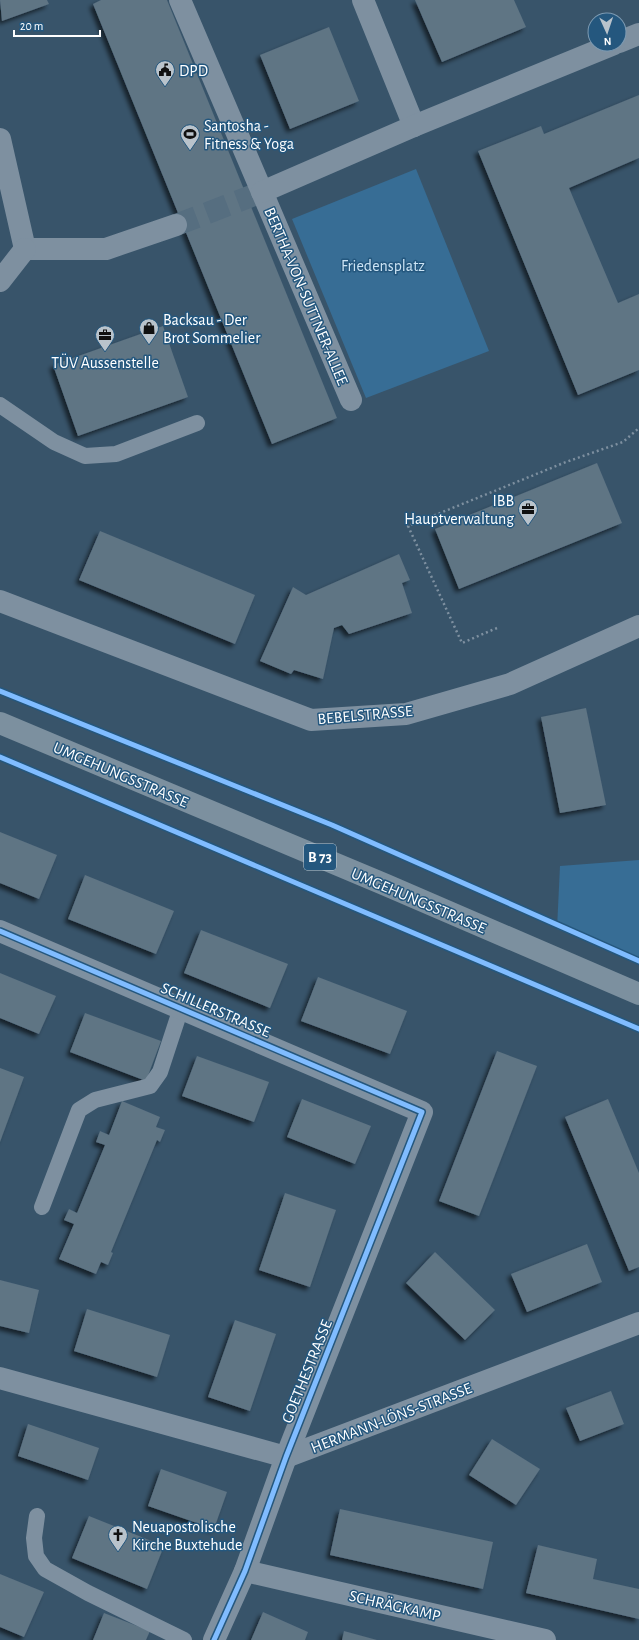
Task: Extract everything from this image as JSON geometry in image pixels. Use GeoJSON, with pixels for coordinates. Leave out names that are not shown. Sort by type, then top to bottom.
{"type":"FeatureCollection","features":[{"type":"Feature","properties":{"kind":"main road","name":"UMGEHUNGSSTRASSE"},"geometry":{"type":"LineString","coordinates":[[0,723],[379,882],[639,994]]}},
{"type":"Feature","properties":{"kind":"street","name":"BERTHA-VON-SUTTNER-ALLEE"},"geometry":{"type":"LineString","coordinates":[[180,0],[351,400]]}},
{"type":"Feature","properties":{"kind":"street"},"geometry":{"type":"LineString","coordinates":[[363,0],[414,126]]}},
{"type":"Feature","properties":{"kind":"street"},"geometry":{"type":"LineString","coordinates":[[627,39],[639,34]]}},
{"type":"Feature","properties":{"kind":"street","name":"BERTHA-VON-SUTTNER-ALLEE"},"geometry":{"type":"LineString","coordinates":[[262,192],[414,126],[594,52]]}},
{"type":"Feature","properties":{"kind":"street"},"geometry":{"type":"LineString","coordinates":[[0,139],[25,249]]}},
{"type":"Feature","properties":{"kind":"street"},"geometry":{"type":"LineString","coordinates":[[25,249],[106,249],[176,225]]}},
{"type":"Feature","properties":{"kind":"street"},"geometry":{"type":"LineString","coordinates":[[0,281],[25,249]]}},
{"type":"Feature","properties":{"kind":"street","name":"BEBELSTRASSE"},"geometry":{"type":"LineString","coordinates":[[0,601],[311,720],[406,714],[480,693],[510,684],[639,626]]}},
{"type":"Feature","properties":{"kind":"street","name":"SCHILLERSTRASSE"},"geometry":{"type":"LineString","coordinates":[[0,931],[422,1112]]}},
{"type":"Feature","properties":{"kind":"street","name":"GOETHESTRASSE"},"geometry":{"type":"LineString","coordinates":[[214,1640],[246,1571],[286,1457],[422,1112]]}},
{"type":"Feature","properties":{"kind":"street","name":"HERMANN-LÖNS-STRASSE"},"geometry":{"type":"LineString","coordinates":[[286,1457],[639,1323]]}},
{"type":"Feature","properties":{"kind":"street"},"geometry":{"type":"LineString","coordinates":[[0,1378],[286,1457]]}},
{"type":"Feature","properties":{"kind":"street","name":"SCHRÄGKAMP"},"geometry":{"type":"LineString","coordinates":[[246,1571],[545,1640]]}},
{"type":"Feature","properties":{"kind":"lane"},"geometry":{"type":"LineString","coordinates":[[0,405],[54,442],[85,456],[116,454],[197,424]]}},
{"type":"Feature","properties":{"kind":"lane"},"geometry":{"type":"LineString","coordinates":[[42,1206],[79,1110],[96,1100],[150,1086],[160,1072],[181,1008]]}},
{"type":"Feature","properties":{"kind":"lane"},"geometry":{"type":"LineString","coordinates":[[37,1516],[34,1538],[36,1556],[45,1569],[88,1593],[184,1640]]}},
{"type":"Feature","properties":{"kind":"path"},"geometry":{"type":"LineString","coordinates":[[497,628],[462,643],[408,526],[566,462],[623,442],[639,428]]}},
{"type":"Feature","properties":{"kind":"green space","name":"Friedensplatz"},"geometry":{"type":"Polygon","coordinates":[[[416,169],[489,351],[366,398],[292,219],[416,169]]]}},
{"type":"Feature","properties":{"kind":"green space"},"geometry":{"type":"Polygon","coordinates":[[[639,860],[639,962],[557,929],[560,866],[639,860]]]}},
{"type":"Feature","properties":{"kind":"building"},"geometry":{"type":"Polygon","coordinates":[[[0,0],[47,0],[49,4],[2,21],[0,0]]]}},
{"type":"Feature","properties":{"kind":"building"},"geometry":{"type":"Polygon","coordinates":[[[101,0],[167,0],[337,418],[272,444],[93,4],[101,0]]]}},
{"type":"Feature","properties":{"kind":"building"},"geometry":{"type":"Polygon","coordinates":[[[415,0],[514,0],[526,27],[442,62],[415,0]]]}},
{"type":"Feature","properties":{"kind":"building"},"geometry":{"type":"Polygon","coordinates":[[[329,27],[359,101],[290,129],[260,55],[329,27]]]}},
{"type":"Feature","properties":{"kind":"building"},"geometry":{"type":"Polygon","coordinates":[[[639,95],[639,158],[569,188],[618,303],[639,294],[639,370],[578,395],[478,151],[541,126],[544,134],[639,95]]]}},
{"type":"Feature","properties":{"kind":"building"},"geometry":{"type":"Polygon","coordinates":[[[163,326],[188,397],[78,436],[53,365],[163,326]]]}},
{"type":"Feature","properties":{"kind":"building","name":"IBB Hauptverwaltung"},"geometry":{"type":"Polygon","coordinates":[[[597,463],[622,523],[459,589],[435,529],[597,463]]]}},
{"type":"Feature","properties":{"kind":"building"},"geometry":{"type":"Polygon","coordinates":[[[100,531],[255,595],[235,644],[79,580],[100,531]]]}},
{"type":"Feature","properties":{"kind":"building"},"geometry":{"type":"Polygon","coordinates":[[[399,554],[410,580],[402,583],[412,613],[349,634],[342,625],[334,628],[323,679],[294,670],[291,674],[260,661],[293,587],[306,595],[399,554]]]}},
{"type":"Feature","properties":{"kind":"building"},"geometry":{"type":"Polygon","coordinates":[[[586,708],[606,805],[560,813],[541,717],[586,708]]]}},
{"type":"Feature","properties":{"kind":"building"},"geometry":{"type":"Polygon","coordinates":[[[0,832],[57,855],[39,899],[0,883],[0,832]]]}},
{"type":"Feature","properties":{"kind":"building"},"geometry":{"type":"Polygon","coordinates":[[[85,875],[174,911],[156,954],[68,919],[85,875]]]}},
{"type":"Feature","properties":{"kind":"building"},"geometry":{"type":"Polygon","coordinates":[[[201,930],[288,964],[270,1008],[184,973],[201,930]]]}},
{"type":"Feature","properties":{"kind":"building"},"geometry":{"type":"Polygon","coordinates":[[[0,973],[56,996],[39,1034],[0,1018],[0,973]]]}},
{"type":"Feature","properties":{"kind":"building"},"geometry":{"type":"Polygon","coordinates":[[[318,977],[407,1011],[390,1054],[301,1021],[318,977]]]}},
{"type":"Feature","properties":{"kind":"building"},"geometry":{"type":"Polygon","coordinates":[[[85,1013],[161,1041],[146,1081],[70,1052],[85,1013]]]}},
{"type":"Feature","properties":{"kind":"building"},"geometry":{"type":"Polygon","coordinates":[[[497,1051],[537,1066],[479,1216],[439,1201],[497,1051]]]}},
{"type":"Feature","properties":{"kind":"building"},"geometry":{"type":"Polygon","coordinates":[[[197,1056],[269,1082],[254,1122],[182,1096],[197,1056]]]}},
{"type":"Feature","properties":{"kind":"building"},"geometry":{"type":"Polygon","coordinates":[[[0,1068],[24,1077],[0,1142],[0,1068]]]}},
{"type":"Feature","properties":{"kind":"building"},"geometry":{"type":"Polygon","coordinates":[[[302,1099],[371,1126],[355,1164],[287,1137],[302,1099]]]}},
{"type":"Feature","properties":{"kind":"building"},"geometry":{"type":"Polygon","coordinates":[[[608,1099],[639,1173],[639,1267],[629,1271],[565,1117],[608,1099]]]}},
{"type":"Feature","properties":{"kind":"building"},"geometry":{"type":"Polygon","coordinates":[[[122,1101],[160,1117],[156,1127],[165,1130],[160,1142],[157,1140],[111,1252],[113,1253],[108,1265],[101,1262],[96,1274],[59,1259],[74,1224],[64,1220],[69,1209],[77,1213],[105,1145],[96,1142],[100,1131],[109,1135],[122,1101]]]}},
{"type":"Feature","properties":{"kind":"building"},"geometry":{"type":"Polygon","coordinates":[[[285,1193],[336,1210],[310,1287],[259,1270],[285,1193]]]}},
{"type":"Feature","properties":{"kind":"building"},"geometry":{"type":"Polygon","coordinates":[[[587,1244],[602,1282],[527,1312],[511,1274],[587,1244]]]}},
{"type":"Feature","properties":{"kind":"building"},"geometry":{"type":"Polygon","coordinates":[[[435,1252],[495,1310],[465,1340],[406,1283],[435,1252]]]}},
{"type":"Feature","properties":{"kind":"building"},"geometry":{"type":"Polygon","coordinates":[[[0,1280],[39,1290],[29,1333],[0,1326],[0,1280]]]}},
{"type":"Feature","properties":{"kind":"building"},"geometry":{"type":"Polygon","coordinates":[[[87,1309],[170,1335],[157,1377],[74,1351],[87,1309]]]}},
{"type":"Feature","properties":{"kind":"building"},"geometry":{"type":"Polygon","coordinates":[[[235,1320],[276,1334],[250,1411],[208,1397],[235,1320]]]}},
{"type":"Feature","properties":{"kind":"building"},"geometry":{"type":"Polygon","coordinates":[[[611,1391],[624,1424],[580,1441],[566,1408],[611,1391]]]}},
{"type":"Feature","properties":{"kind":"building"},"geometry":{"type":"Polygon","coordinates":[[[28,1424],[99,1448],[88,1480],[18,1456],[28,1424]]]}},
{"type":"Feature","properties":{"kind":"building"},"geometry":{"type":"Polygon","coordinates":[[[492,1439],[540,1469],[516,1505],[469,1475],[492,1439]]]}},
{"type":"Feature","properties":{"kind":"building"},"geometry":{"type":"Polygon","coordinates":[[[161,1469],[227,1492],[214,1529],[148,1506],[161,1469]]]}},
{"type":"Feature","properties":{"kind":"building"},"geometry":{"type":"Polygon","coordinates":[[[340,1509],[493,1542],[483,1589],[330,1555],[340,1509]]]}},
{"type":"Feature","properties":{"kind":"building","name":"Neuapostolische Kirche Buxtehude"},"geometry":{"type":"Polygon","coordinates":[[[89,1516],[164,1546],[147,1589],[72,1558],[89,1516]]]}},
{"type":"Feature","properties":{"kind":"building"},"geometry":{"type":"Polygon","coordinates":[[[538,1545],[597,1559],[593,1579],[639,1589],[639,1619],[526,1593],[538,1545]]]}},
{"type":"Feature","properties":{"kind":"building"},"geometry":{"type":"Polygon","coordinates":[[[0,1574],[44,1592],[24,1637],[0,1627],[0,1574]]]}},
{"type":"Feature","properties":{"kind":"building"},"geometry":{"type":"Polygon","coordinates":[[[263,1612],[308,1632],[305,1640],[251,1640],[263,1612]]]}},
{"type":"Feature","properties":{"kind":"building"},"geometry":{"type":"Polygon","coordinates":[[[104,1613],[150,1631],[146,1640],[93,1640],[104,1613]]]}},
{"type":"Feature","properties":{"kind":"building"},"geometry":{"type":"Polygon","coordinates":[[[344,1631],[377,1640],[342,1640],[344,1631]]]}},
{"type":"Feature","properties":{"kind":"tunnel"},"geometry":{"type":"LineString","coordinates":[[176,225],[262,192]]}},
{"type":"Feature","properties":{"kind":"cycle path"},"geometry":{"type":"LineString","coordinates":[[0,691],[332,825],[639,961]]}},
{"type":"Feature","properties":{"kind":"cycle path"},"geometry":{"type":"LineString","coordinates":[[0,757],[639,1029]]}},
{"type":"Feature","properties":{"kind":"cycle path"},"geometry":{"type":"LineString","coordinates":[[0,931],[422,1112],[286,1457],[245,1571],[214,1640]]}},
{"type":"Feature","properties":{"kind":"place","name":"DPD"},"geometry":{"type":"Point","coordinates":[165,87]}},
{"type":"Feature","properties":{"kind":"place","name":"Santosha - Fitness & Yoga"},"geometry":{"type":"Point","coordinates":[190,151]}},
{"type":"Feature","properties":{"kind":"place","name":"Backsau - Der Brot Sommelier"},"geometry":{"type":"Point","coordinates":[149,345]}},
{"type":"Feature","properties":{"kind":"place","name":"TÜV Aussenstelle"},"geometry":{"type":"Point","coordinates":[105,352]}},
{"type":"Feature","properties":{"kind":"place","name":"IBB Hauptverwaltung"},"geometry":{"type":"Point","coordinates":[528,526]}},
{"type":"Feature","properties":{"kind":"place","name":"Neuapostolische Kirche Buxtehude"},"geometry":{"type":"Point","coordinates":[118,1552]}}]}
